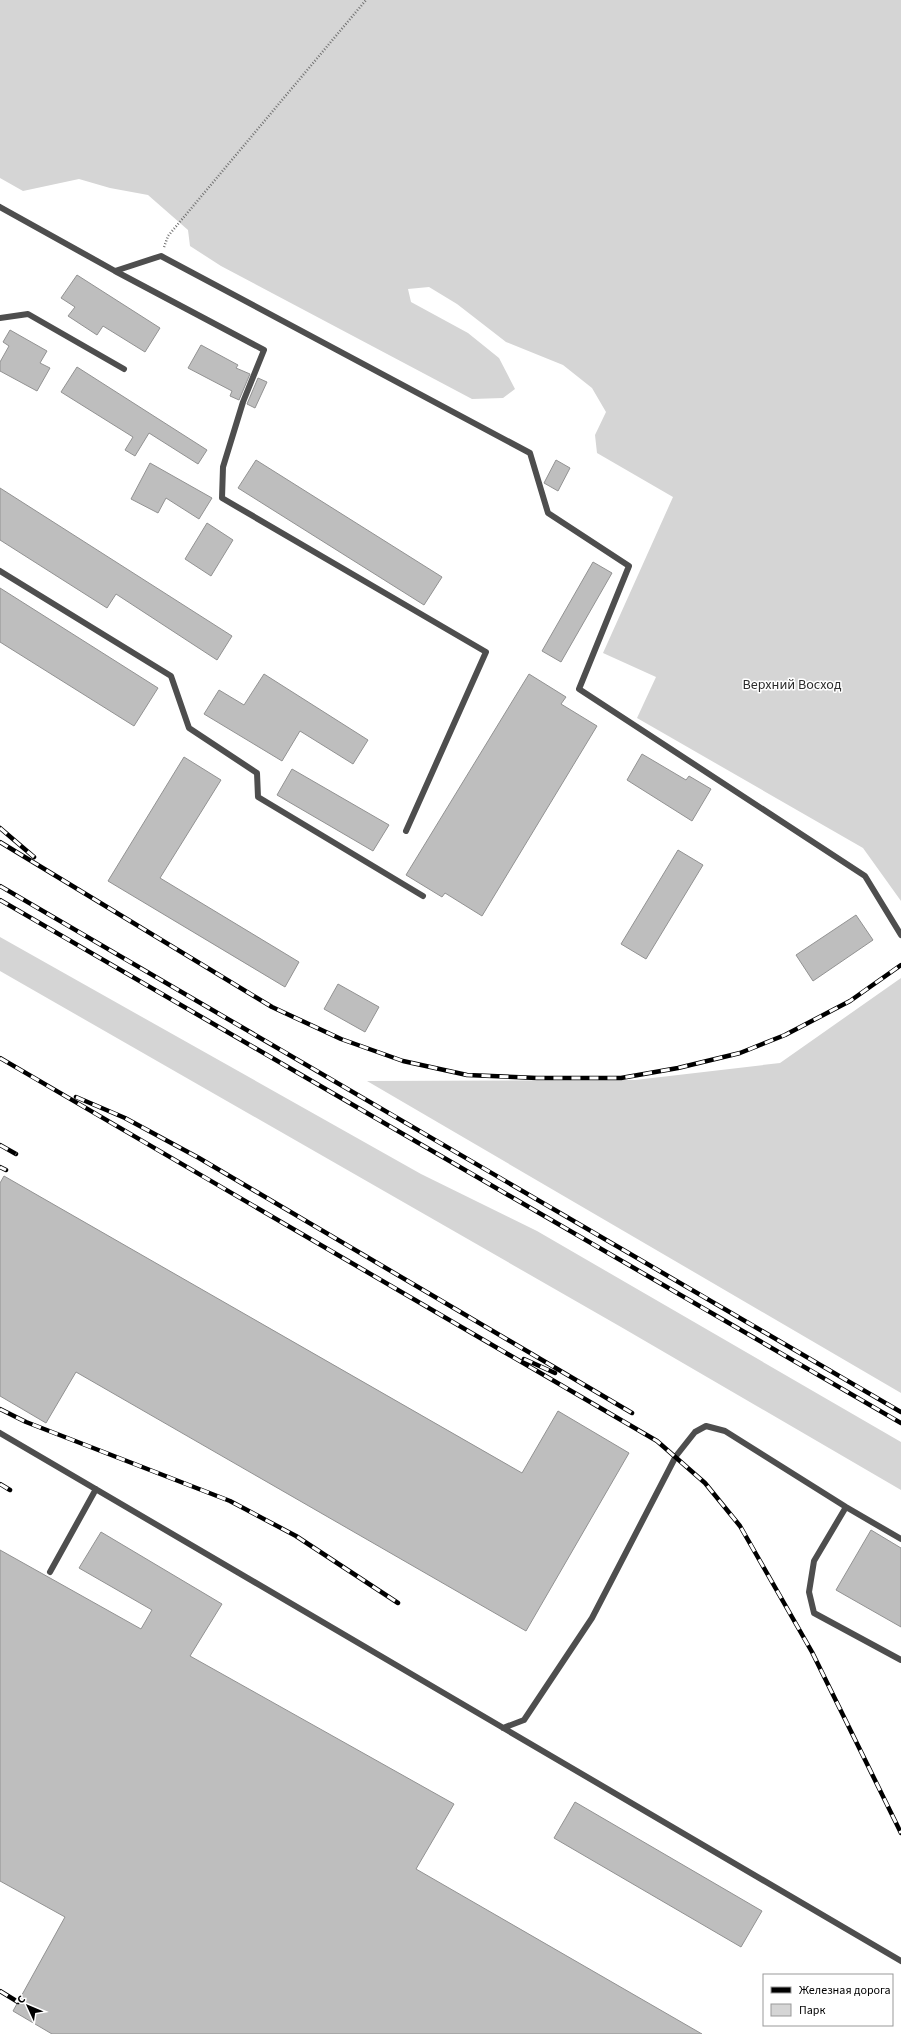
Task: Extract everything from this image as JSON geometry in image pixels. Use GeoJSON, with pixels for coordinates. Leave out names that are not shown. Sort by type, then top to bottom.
{"type":"FeatureCollection","features":[{"type":"Feature","properties":{"kind":"lane"},"geometry":{"type":"LineString","coordinates":[[0,206],[115,271],[264,350],[243,402],[222,467],[222,498],[486,652],[406,831]]}},
{"type":"Feature","properties":{"kind":"lane"},"geometry":{"type":"LineString","coordinates":[[115,271],[161,256],[530,453],[548,513],[629,566],[579,689],[865,876],[901,935]]}},
{"type":"Feature","properties":{"kind":"lane"},"geometry":{"type":"LineString","coordinates":[[0,318],[28,314],[124,369]]}},
{"type":"Feature","properties":{"kind":"lane"},"geometry":{"type":"LineString","coordinates":[[0,571],[171,676],[189,728],[257,773],[258,797],[422,896]]}},
{"type":"Feature","properties":{"kind":"lane"},"geometry":{"type":"LineString","coordinates":[[503,1728],[524,1720],[592,1618],[676,1456],[695,1432],[706,1426],[725,1431],[846,1507],[901,1539]]}},
{"type":"Feature","properties":{"kind":"lane"},"geometry":{"type":"LineString","coordinates":[[0,1433],[901,1961]]}},
{"type":"Feature","properties":{"kind":"lane"},"geometry":{"type":"LineString","coordinates":[[50,1572],[96,1489]]}},
{"type":"Feature","properties":{"kind":"lane"},"geometry":{"type":"LineString","coordinates":[[846,1507],[814,1561],[809,1592],[814,1613],[901,1660]]}},
{"type":"Feature","properties":{"kind":"path"},"geometry":{"type":"LineString","coordinates":[[161,256],[168,236],[366,0]]}},
{"type":"Feature","properties":{"kind":"green space","name":"Верхний Восход"},"geometry":{"type":"Polygon","coordinates":[[[0,0],[901,0],[901,901],[863,848],[637,718],[656,677],[603,653],[673,497],[597,453],[595,435],[606,412],[592,388],[563,365],[506,342],[457,304],[429,287],[408,289],[411,302],[468,333],[499,358],[515,389],[503,398],[472,399],[221,266],[190,246],[188,230],[148,195],[110,188],[79,179],[23,191],[0,178],[0,0]]]}},
{"type":"Feature","properties":{"kind":"green space"},"geometry":{"type":"Polygon","coordinates":[[[0,937],[421,1174],[537,1231],[901,1442],[901,1490],[621,1327],[0,971],[0,937]]]}},
{"type":"Feature","properties":{"kind":"green space"},"geometry":{"type":"Polygon","coordinates":[[[901,978],[901,1393],[367,1081],[635,1080],[780,1063],[901,978]]]}},
{"type":"Feature","properties":{"kind":"building"},"geometry":{"type":"Polygon","coordinates":[[[77,275],[160,328],[145,352],[103,326],[97,335],[68,316],[75,307],[61,298],[77,275]]]}},
{"type":"Feature","properties":{"kind":"building"},"geometry":{"type":"Polygon","coordinates":[[[10,330],[47,351],[40,363],[50,368],[37,391],[0,371],[0,362],[9,346],[3,342],[10,330]]]}},
{"type":"Feature","properties":{"kind":"building"},"geometry":{"type":"Polygon","coordinates":[[[201,345],[238,365],[236,368],[250,374],[239,400],[230,396],[232,391],[188,368],[201,345]]]}},
{"type":"Feature","properties":{"kind":"building"},"geometry":{"type":"Polygon","coordinates":[[[77,367],[207,450],[198,464],[149,433],[135,456],[125,450],[133,437],[61,392],[77,367]]]}},
{"type":"Feature","properties":{"kind":"building"},"geometry":{"type":"Polygon","coordinates":[[[258,378],[267,382],[255,408],[247,404],[258,378]]]}},
{"type":"Feature","properties":{"kind":"building"},"geometry":{"type":"Polygon","coordinates":[[[256,460],[442,577],[424,605],[238,488],[256,460]]]}},
{"type":"Feature","properties":{"kind":"building"},"geometry":{"type":"Polygon","coordinates":[[[556,460],[570,468],[558,491],[544,483],[556,460]]]}},
{"type":"Feature","properties":{"kind":"building"},"geometry":{"type":"Polygon","coordinates":[[[150,463],[212,498],[199,519],[166,498],[158,513],[131,499],[150,463]]]}},
{"type":"Feature","properties":{"kind":"building"},"geometry":{"type":"Polygon","coordinates":[[[0,488],[232,636],[217,660],[116,594],[107,608],[0,540],[0,488]]]}},
{"type":"Feature","properties":{"kind":"building"},"geometry":{"type":"Polygon","coordinates":[[[207,523],[233,540],[211,576],[185,559],[207,523]]]}},
{"type":"Feature","properties":{"kind":"building"},"geometry":{"type":"Polygon","coordinates":[[[593,562],[612,573],[561,662],[542,651],[593,562]]]}},
{"type":"Feature","properties":{"kind":"building"},"geometry":{"type":"Polygon","coordinates":[[[0,588],[158,688],[134,726],[0,642],[0,588]]]}},
{"type":"Feature","properties":{"kind":"building"},"geometry":{"type":"Polygon","coordinates":[[[264,674],[368,740],[353,764],[300,731],[282,761],[204,714],[219,690],[244,705],[264,674]]]}},
{"type":"Feature","properties":{"kind":"building"},"geometry":{"type":"Polygon","coordinates":[[[529,674],[566,697],[561,704],[597,726],[482,916],[445,893],[442,897],[406,875],[529,674]]]}},
{"type":"Feature","properties":{"kind":"building"},"geometry":{"type":"Polygon","coordinates":[[[642,754],[686,780],[689,776],[711,789],[692,821],[627,780],[642,754]]]}},
{"type":"Feature","properties":{"kind":"building"},"geometry":{"type":"Polygon","coordinates":[[[184,757],[221,780],[160,878],[299,962],[285,987],[108,881],[184,757]]]}},
{"type":"Feature","properties":{"kind":"building"},"geometry":{"type":"Polygon","coordinates":[[[292,769],[389,825],[373,851],[277,795],[292,769]]]}},
{"type":"Feature","properties":{"kind":"building"},"geometry":{"type":"Polygon","coordinates":[[[678,850],[703,865],[646,959],[621,944],[678,850]]]}},
{"type":"Feature","properties":{"kind":"building"},"geometry":{"type":"Polygon","coordinates":[[[856,915],[873,940],[813,981],[796,955],[856,915]]]}},
{"type":"Feature","properties":{"kind":"building"},"geometry":{"type":"Polygon","coordinates":[[[338,984],[379,1007],[365,1032],[324,1009],[338,984]]]}},
{"type":"Feature","properties":{"kind":"building"},"geometry":{"type":"Polygon","coordinates":[[[4,1176],[522,1473],[558,1411],[629,1453],[526,1631],[76,1372],[46,1423],[0,1396],[0,1183],[4,1176]]]}},
{"type":"Feature","properties":{"kind":"building"},"geometry":{"type":"Polygon","coordinates":[[[871,1530],[901,1548],[901,1627],[836,1590],[871,1530]]]}},
{"type":"Feature","properties":{"kind":"building"},"geometry":{"type":"Polygon","coordinates":[[[101,1532],[222,1604],[190,1656],[454,1804],[416,1869],[702,2034],[52,2034],[13,2011],[65,1917],[0,1881],[0,1550],[141,1629],[152,1610],[79,1568],[101,1532]]]}},
{"type":"Feature","properties":{"kind":"building"},"geometry":{"type":"Polygon","coordinates":[[[575,1802],[762,1911],[741,1947],[554,1838],[575,1802]]]}},
{"type":"Feature","properties":{"kind":"railway"},"geometry":{"type":"LineString","coordinates":[[0,828],[34,857]]}},
{"type":"Feature","properties":{"kind":"railway"},"geometry":{"type":"LineString","coordinates":[[0,842],[272,1007],[341,1039],[403,1061],[467,1075],[537,1078],[621,1078],[678,1068],[740,1053],[785,1035],[850,1001],[901,965]]}},
{"type":"Feature","properties":{"kind":"railway"},"geometry":{"type":"LineString","coordinates":[[0,886],[901,1412]]}},
{"type":"Feature","properties":{"kind":"railway"},"geometry":{"type":"LineString","coordinates":[[0,900],[901,1423]]}},
{"type":"Feature","properties":{"kind":"railway"},"geometry":{"type":"LineString","coordinates":[[0,1058],[657,1441],[705,1483],[740,1526],[812,1652],[901,1833]]}},
{"type":"Feature","properties":{"kind":"railway"},"geometry":{"type":"LineString","coordinates":[[76,1097],[125,1118],[199,1158],[632,1413]]}},
{"type":"Feature","properties":{"kind":"railway"},"geometry":{"type":"LineString","coordinates":[[0,1145],[16,1154]]}},
{"type":"Feature","properties":{"kind":"railway"},"geometry":{"type":"LineString","coordinates":[[0,1167],[6,1170]]}},
{"type":"Feature","properties":{"kind":"railway"},"geometry":{"type":"LineString","coordinates":[[524,1359],[555,1373]]}},
{"type":"Feature","properties":{"kind":"railway"},"geometry":{"type":"LineString","coordinates":[[0,1409],[26,1422],[230,1501],[296,1536],[398,1603]]}},
{"type":"Feature","properties":{"kind":"railway"},"geometry":{"type":"LineString","coordinates":[[0,1484],[10,1490]]}},
{"type":"Feature","properties":{"kind":"railway"},"geometry":{"type":"LineString","coordinates":[[0,1991],[18,2002]]}}]}
